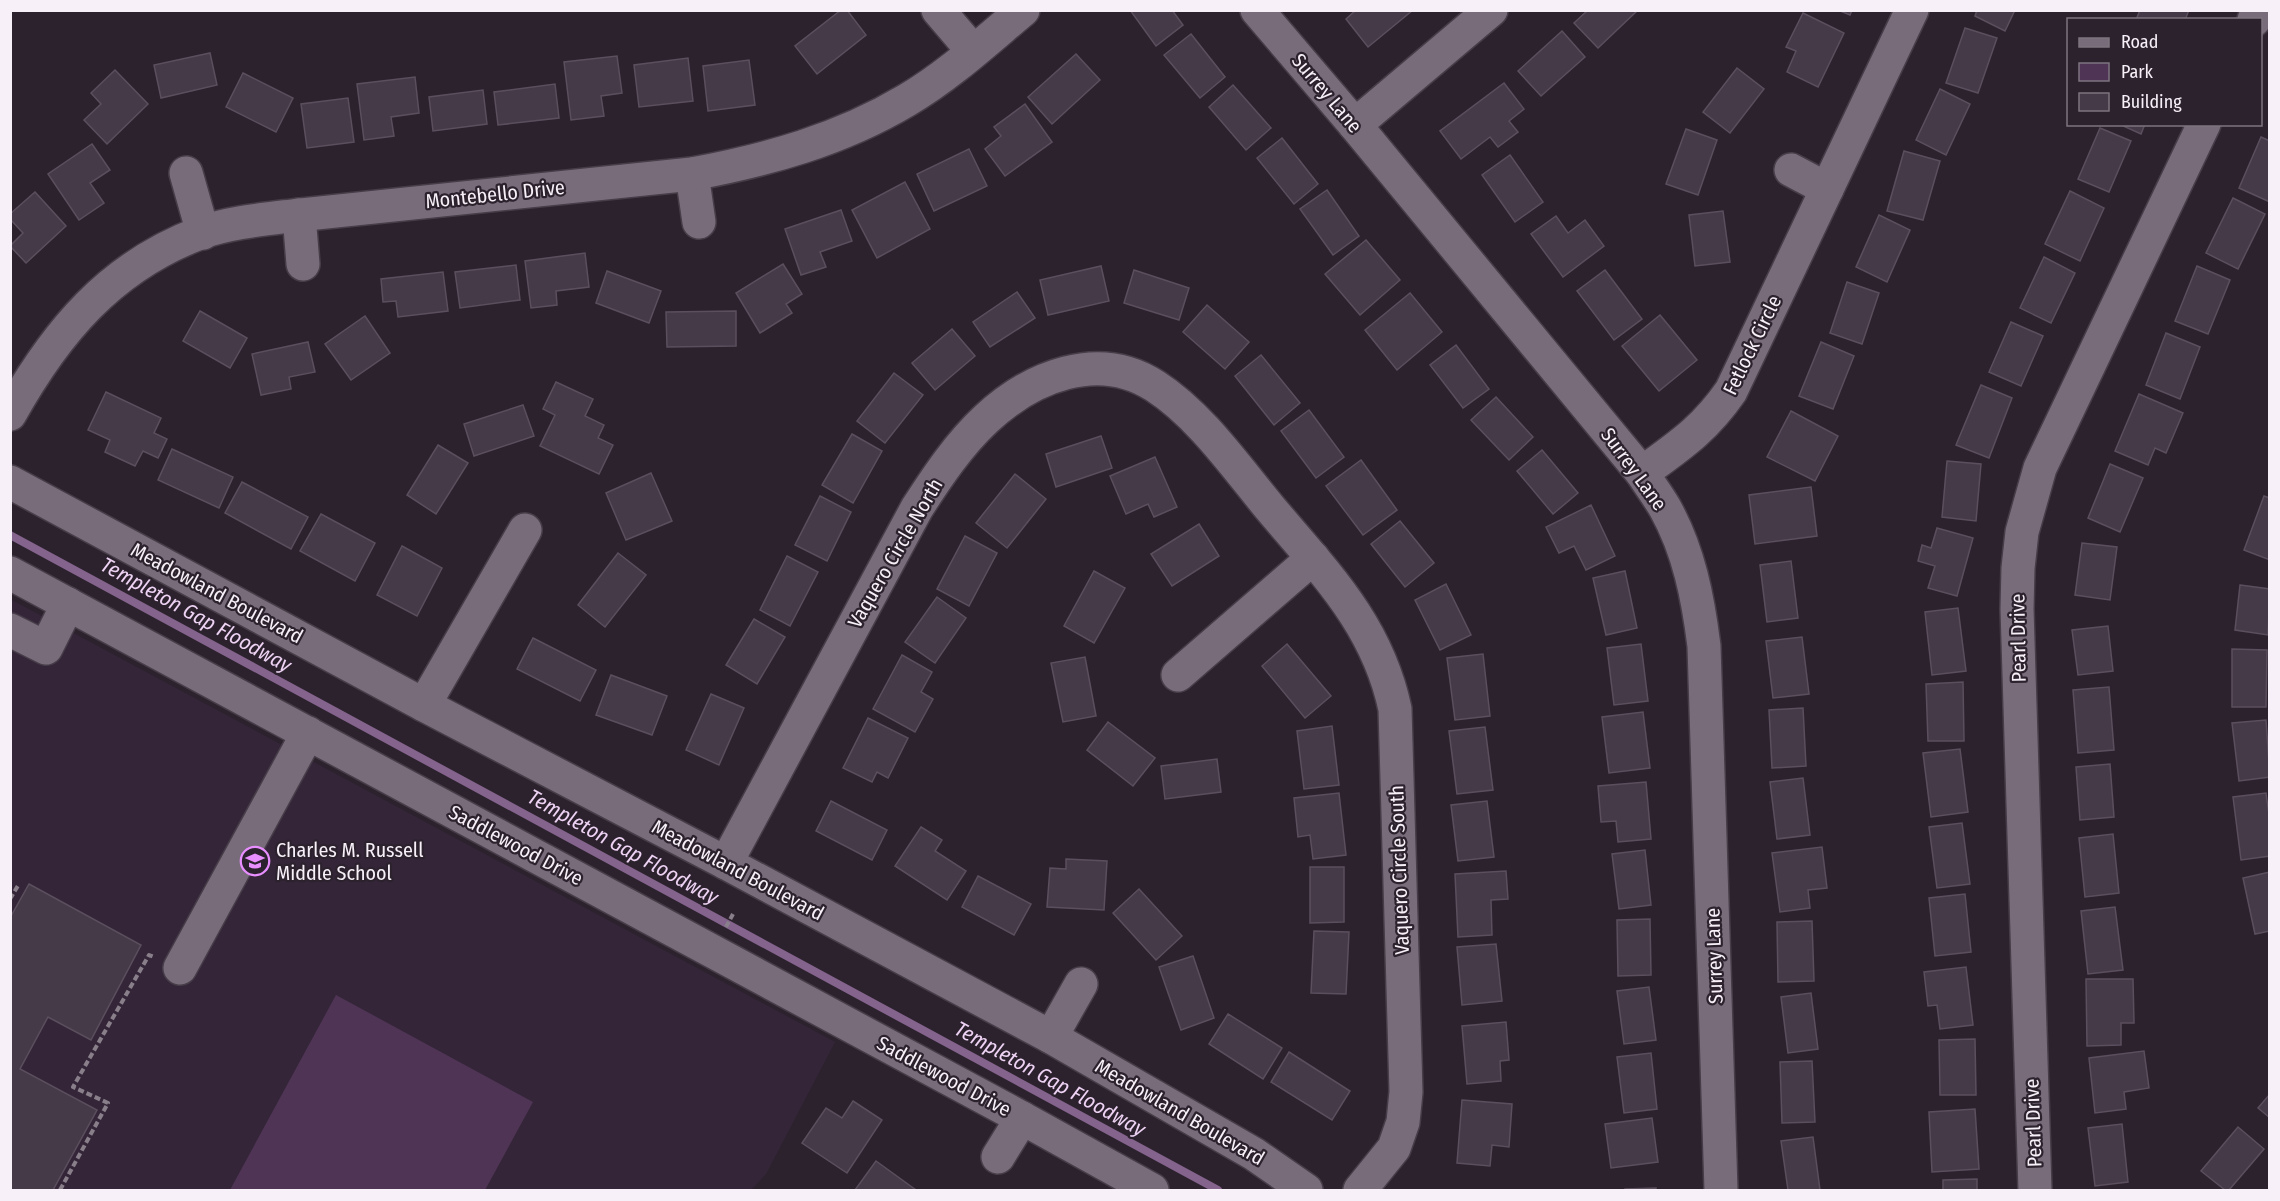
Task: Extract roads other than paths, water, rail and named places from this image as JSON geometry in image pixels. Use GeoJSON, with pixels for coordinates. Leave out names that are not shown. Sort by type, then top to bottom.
{"type":"FeatureCollection","features":[{"type":"Feature","properties":{"kind":"street"},"geometry":{"type":"LineString","coordinates":[[938,10],[973,51]]}},
{"type":"Feature","properties":{"kind":"street","name":"Montebello Drive"},"geometry":{"type":"LineString","coordinates":[[10,414],[26,386],[69,327],[99,294],[133,267],[164,249],[202,232],[299,215],[692,174],[790,152],[844,133],[909,99],[1023,10]]}},
{"type":"Feature","properties":{"kind":"street","name":"Surrey Lane"},"geometry":{"type":"LineString","coordinates":[[1257,10],[1355,125],[1642,473],[1665,507],[1682,544],[1692,576],[1704,646],[1721,1191]]}},
{"type":"Feature","properties":{"kind":"street"},"geometry":{"type":"LineString","coordinates":[[1355,125],[1491,10]]}},
{"type":"Feature","properties":{"kind":"street","name":"Fetlock Circle"},"geometry":{"type":"LineString","coordinates":[[1642,473],[1691,438],[1715,414],[1731,391],[1912,10]]}},
{"type":"Feature","properties":{"kind":"street","name":"Pearl Drive"},"geometry":{"type":"LineString","coordinates":[[2035,1191],[2017,609],[2022,532],[2040,468],[2203,126]]}},
{"type":"Feature","properties":{"kind":"street"},"geometry":{"type":"LineString","coordinates":[[1791,170],[1827,189]]}},
{"type":"Feature","properties":{"kind":"street"},"geometry":{"type":"LineString","coordinates":[[186,174],[202,232]]}},
{"type":"Feature","properties":{"kind":"street"},"geometry":{"type":"LineString","coordinates":[[692,174],[699,222]]}},
{"type":"Feature","properties":{"kind":"street"},"geometry":{"type":"LineString","coordinates":[[299,215],[303,264]]}},
{"type":"Feature","properties":{"kind":"street","name":"Vaquero Circle North"},"geometry":{"type":"LineString","coordinates":[[726,863],[916,508],[936,479],[986,419],[1043,379],[1072,371],[1102,369],[1130,374],[1155,386],[1194,419],[1281,520]]}},
{"type":"Feature","properties":{"kind":"street","name":"Meadowland Boulevard"},"geometry":{"type":"LineString","coordinates":[[10,482],[424,705],[1051,1037],[1234,1142],[1306,1191]]}},
{"type":"Feature","properties":{"kind":"street","name":"Vaquero Circle South"},"geometry":{"type":"LineString","coordinates":[[1281,520],[1362,622],[1377,651],[1388,680],[1395,709],[1406,1092],[1403,1122],[1394,1149],[1360,1191]]}},
{"type":"Feature","properties":{"kind":"street"},"geometry":{"type":"LineString","coordinates":[[424,705],[525,530]]}},
{"type":"Feature","properties":{"kind":"street"},"geometry":{"type":"LineString","coordinates":[[1178,675],[1313,558]]}},
{"type":"Feature","properties":{"kind":"street","name":"Saddlewood Drive"},"geometry":{"type":"LineString","coordinates":[[10,573],[1022,1118],[1152,1191]]}},
{"type":"Feature","properties":{"kind":"street"},"geometry":{"type":"LineString","coordinates":[[10,630],[46,648],[68,604]]}},
{"type":"Feature","properties":{"kind":"street"},"geometry":{"type":"LineString","coordinates":[[180,968],[308,733]]}},
{"type":"Feature","properties":{"kind":"street"},"geometry":{"type":"LineString","coordinates":[[1051,1037],[1081,984]]}},
{"type":"Feature","properties":{"kind":"street","name":"Saddlewood Drive"},"geometry":{"type":"LineString","coordinates":[[998,1157],[1022,1118]]}},
{"type":"Feature","properties":{"kind":"waterway","name":"Templeton Gap Floodway"},"geometry":{"type":"LineString","coordinates":[[10,535],[1218,1190]]}},
{"type":"Feature","properties":{"kind":"place","name":"Charles M. Russell Middle School"},"geometry":{"type":"Point","coordinates":[255,861]}}]}
